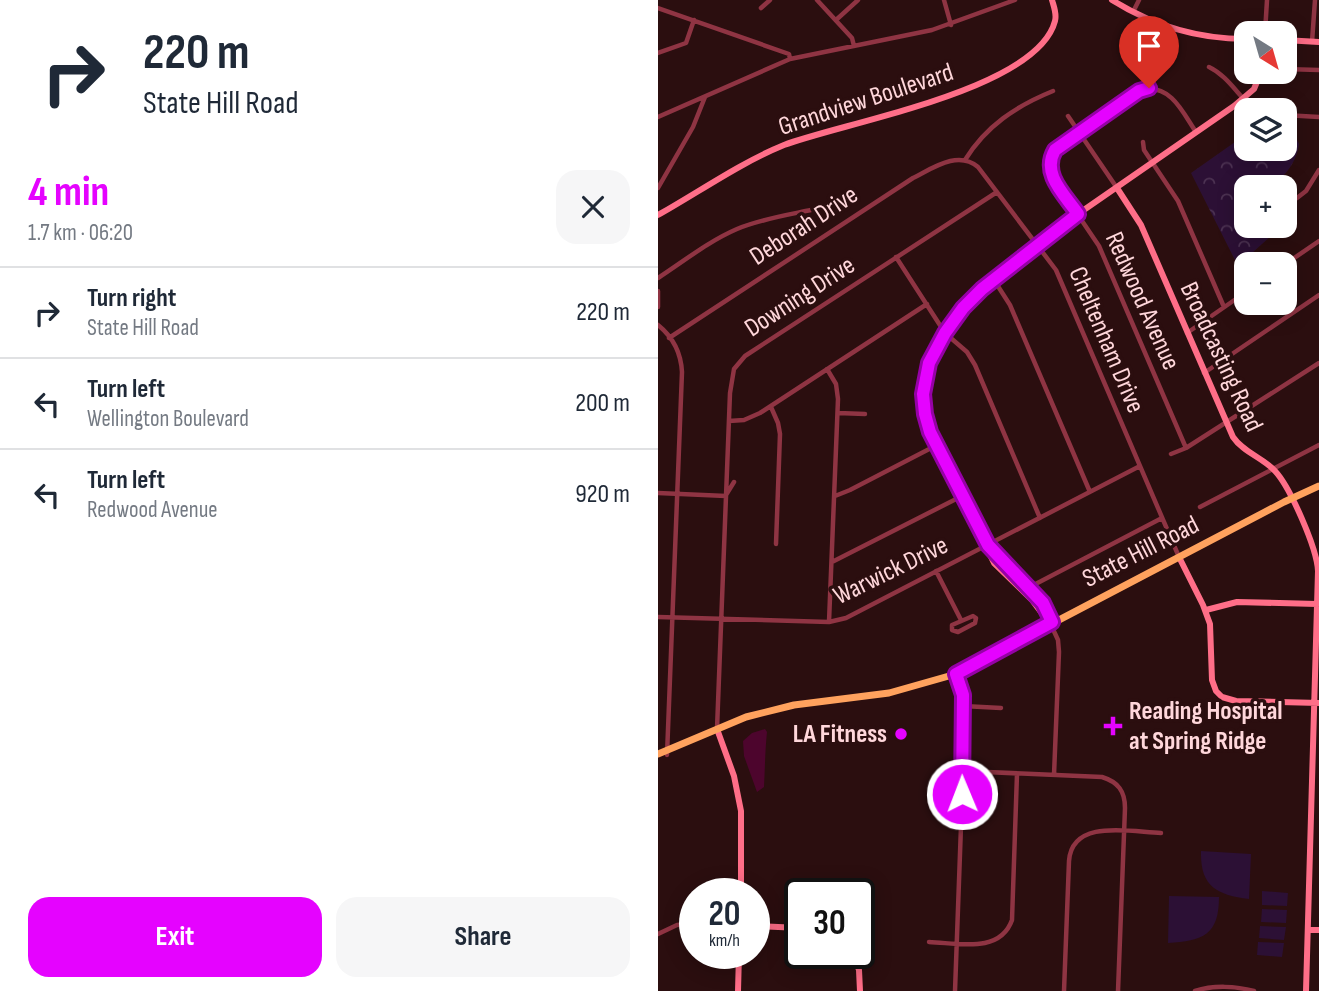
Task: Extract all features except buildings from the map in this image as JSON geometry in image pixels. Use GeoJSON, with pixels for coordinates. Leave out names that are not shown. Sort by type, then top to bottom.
{"type":"FeatureCollection","features":[{"type":"Feature","properties":{"kind":"main road","name":"State Hill Road"},"geometry":{"type":"LineString","coordinates":[[662,755],[746,718],[794,705],[889,693],[956,672],[1319,486]]}},
{"type":"Feature","properties":{"kind":"street"},"geometry":{"type":"LineString","coordinates":[[761,8],[770,0]]}},
{"type":"Feature","properties":{"kind":"street"},"geometry":{"type":"LineString","coordinates":[[817,0],[852,38],[854,46]]}},
{"type":"Feature","properties":{"kind":"street"},"geometry":{"type":"LineString","coordinates":[[836,20],[858,0]]}},
{"type":"Feature","properties":{"kind":"street"},"geometry":{"type":"LineString","coordinates":[[944,0],[951,24]]}},
{"type":"Feature","properties":{"kind":"street"},"geometry":{"type":"LineString","coordinates":[[658,117],[790,60],[951,24],[1015,0]]}},
{"type":"Feature","properties":{"kind":"street","name":"Grandview Boulevard"},"geometry":{"type":"LineString","coordinates":[[658,215],[738,168],[781,147],[824,132],[913,108],[1000,73],[1028,57],[1046,40],[1055,20],[1052,0]]}},
{"type":"Feature","properties":{"kind":"street"},"geometry":{"type":"LineString","coordinates":[[1112,0],[1132,13],[1177,29],[1234,39]]}},
{"type":"Feature","properties":{"kind":"street"},"geometry":{"type":"LineString","coordinates":[[1132,13],[1139,0]]}},
{"type":"Feature","properties":{"kind":"street"},"geometry":{"type":"LineString","coordinates":[[1297,41],[1316,42],[1315,0]]}},
{"type":"Feature","properties":{"kind":"street"},"geometry":{"type":"LineString","coordinates":[[1265,1],[1265,21]]}},
{"type":"Feature","properties":{"kind":"street"},"geometry":{"type":"LineString","coordinates":[[658,8],[789,54],[790,60]]}},
{"type":"Feature","properties":{"kind":"street"},"geometry":{"type":"LineString","coordinates":[[658,53],[686,43],[694,20]]}},
{"type":"Feature","properties":{"kind":"street"},"geometry":{"type":"LineString","coordinates":[[1209,67],[1219,73],[1241,98]]}},
{"type":"Feature","properties":{"kind":"street"},"geometry":{"type":"LineString","coordinates":[[1297,69],[1319,70]]}},
{"type":"Feature","properties":{"kind":"street"},"geometry":{"type":"LineString","coordinates":[[1243,98],[1256,84]]}},
{"type":"Feature","properties":{"kind":"street","name":"Redwood Avenue"},"geometry":{"type":"LineString","coordinates":[[1186,447],[1100,246],[1053,178],[1050,160],[1057,147],[1139,91],[1157,88],[1171,96],[1196,132]]}},
{"type":"Feature","properties":{"kind":"street"},"geometry":{"type":"LineString","coordinates":[[965,160],[994,123],[1053,91]]}},
{"type":"Feature","properties":{"kind":"street"},"geometry":{"type":"LineString","coordinates":[[658,188],[693,127],[706,96]]}},
{"type":"Feature","properties":{"kind":"street"},"geometry":{"type":"LineString","coordinates":[[1054,775],[1058,640],[1051,625],[1025,589],[989,547],[937,445],[925,414],[924,382],[929,363],[945,333],[969,301],[994,279],[1078,214],[1234,105]]}},
{"type":"Feature","properties":{"kind":"street","name":"Broadcasting Road"},"geometry":{"type":"LineString","coordinates":[[1068,116],[1141,225],[1233,437],[1243,449],[1273,469],[1280,478],[1314,546],[1317,566],[1317,703],[1306,991]]}},
{"type":"Feature","properties":{"kind":"street"},"geometry":{"type":"LineString","coordinates":[[1297,116],[1319,117]]}},
{"type":"Feature","properties":{"kind":"street"},"geometry":{"type":"LineString","coordinates":[[1143,142],[1144,150],[1178,201],[1224,307]]}},
{"type":"Feature","properties":{"kind":"street","name":"Cheltenham Drive"},"geometry":{"type":"LineString","coordinates":[[965,160],[978,167],[1059,276],[1179,557]]}},
{"type":"Feature","properties":{"kind":"street","name":"Deborah Drive"},"geometry":{"type":"LineString","coordinates":[[670,338],[913,178],[949,161],[965,160]]}},
{"type":"Feature","properties":{"kind":"street"},"geometry":{"type":"LineString","coordinates":[[1297,198],[1306,191],[1319,170]]}},
{"type":"Feature","properties":{"kind":"street","name":"Downing Drive"},"geometry":{"type":"LineString","coordinates":[[718,731],[731,378],[741,360],[998,192]]}},
{"type":"Feature","properties":{"kind":"street"},"geometry":{"type":"LineString","coordinates":[[658,278],[714,241],[736,230],[811,210]]}},
{"type":"Feature","properties":{"kind":"street"},"geometry":{"type":"LineString","coordinates":[[1297,256],[1319,241]]}},
{"type":"Feature","properties":{"kind":"street"},"geometry":{"type":"LineString","coordinates":[[897,257],[945,333],[967,352],[975,365],[1040,517]]}},
{"type":"Feature","properties":{"kind":"street"},"geometry":{"type":"LineString","coordinates":[[994,279],[1010,305],[1090,492]]}},
{"type":"Feature","properties":{"kind":"street"},"geometry":{"type":"LineString","coordinates":[[658,291],[658,307]]}},
{"type":"Feature","properties":{"kind":"street"},"geometry":{"type":"LineString","coordinates":[[1204,373],[1319,295]]}},
{"type":"Feature","properties":{"kind":"street"},"geometry":{"type":"LineString","coordinates":[[1188,333],[1234,300]]}},
{"type":"Feature","properties":{"kind":"street"},"geometry":{"type":"LineString","coordinates":[[729,421],[749,418],[771,407],[927,304]]}},
{"type":"Feature","properties":{"kind":"street"},"geometry":{"type":"LineString","coordinates":[[658,326],[670,338],[681,362],[677,494],[662,755]]}},
{"type":"Feature","properties":{"kind":"street"},"geometry":{"type":"LineString","coordinates":[[1171,454],[1319,363]]}},
{"type":"Feature","properties":{"kind":"street"},"geometry":{"type":"LineString","coordinates":[[827,369],[837,388],[838,413],[829,622]]}},
{"type":"Feature","properties":{"kind":"street"},"geometry":{"type":"LineString","coordinates":[[771,407],[780,434],[776,544]]}},
{"type":"Feature","properties":{"kind":"street"},"geometry":{"type":"LineString","coordinates":[[838,413],[865,414]]}},
{"type":"Feature","properties":{"kind":"street"},"geometry":{"type":"LineString","coordinates":[[835,496],[937,445]]}},
{"type":"Feature","properties":{"kind":"street"},"geometry":{"type":"LineString","coordinates":[[1200,507],[1319,446]]}},
{"type":"Feature","properties":{"kind":"street","name":"Warwick Drive"},"geometry":{"type":"LineString","coordinates":[[658,617],[829,622],[846,618],[989,547],[1040,517],[1140,466]]}},
{"type":"Feature","properties":{"kind":"street"},"geometry":{"type":"LineString","coordinates":[[658,493],[726,496],[734,482]]}},
{"type":"Feature","properties":{"kind":"street"},"geometry":{"type":"LineString","coordinates":[[832,563],[962,496]]}},
{"type":"Feature","properties":{"kind":"street"},"geometry":{"type":"LineString","coordinates":[[1025,589],[1161,518]]}},
{"type":"Feature","properties":{"kind":"street"},"geometry":{"type":"LineString","coordinates":[[1179,557],[1206,610],[1212,636],[1213,684],[1222,697],[1244,702],[1317,703]]}},
{"type":"Feature","properties":{"kind":"street"},"geometry":{"type":"LineString","coordinates":[[936,571],[961,620]]}},
{"type":"Feature","properties":{"kind":"street"},"geometry":{"type":"LineString","coordinates":[[1206,610],[1237,602],[1317,604]]}},
{"type":"Feature","properties":{"kind":"street"},"geometry":{"type":"LineString","coordinates":[[973,616],[976,621],[955,632],[952,625],[961,620],[973,616]]}},
{"type":"Feature","properties":{"kind":"street"},"geometry":{"type":"LineString","coordinates":[[955,991],[963,771],[962,691],[956,672]]}},
{"type":"Feature","properties":{"kind":"street"},"geometry":{"type":"LineString","coordinates":[[963,706],[1001,708]]}},
{"type":"Feature","properties":{"kind":"street"},"geometry":{"type":"LineString","coordinates":[[718,731],[734,776],[741,811],[741,878]]}},
{"type":"Feature","properties":{"kind":"street"},"geometry":{"type":"LineString","coordinates":[[963,771],[1108,778],[1121,788],[1125,802],[1118,991]]}},
{"type":"Feature","properties":{"kind":"street"},"geometry":{"type":"LineString","coordinates":[[929,942],[993,942],[1003,937],[1010,927],[1017,774]]}},
{"type":"Feature","properties":{"kind":"street"},"geometry":{"type":"LineString","coordinates":[[1064,991],[1071,848],[1078,838],[1086,833],[1161,833]]}},
{"type":"Feature","properties":{"kind":"street"},"geometry":{"type":"LineString","coordinates":[[1308,921],[1319,921]]}},
{"type":"Feature","properties":{"kind":"street"},"geometry":{"type":"LineString","coordinates":[[658,934],[679,925]]}},
{"type":"Feature","properties":{"kind":"street"},"geometry":{"type":"LineString","coordinates":[[1308,930],[1319,930]]}},
{"type":"Feature","properties":{"kind":"street"},"geometry":{"type":"LineString","coordinates":[[738,991],[739,969]]}},
{"type":"Feature","properties":{"kind":"street"},"geometry":{"type":"LineString","coordinates":[[859,969],[860,991]]}},
{"type":"Feature","properties":{"kind":"street"},"geometry":{"type":"LineString","coordinates":[[1195,991],[1207,988],[1251,990]]}},
{"type":"Feature","properties":{"kind":"green space"},"geometry":{"type":"Polygon","coordinates":[[[1234,143],[1234,161],[1294,161],[1283,175],[1234,175],[1234,238],[1269,238],[1253,252],[1234,252],[1234,258],[1191,173],[1234,143]]]}},
{"type":"Feature","properties":{"kind":"green space"},"geometry":{"type":"Polygon","coordinates":[[[1201,851],[1251,854],[1249,899],[1227,895],[1212,887],[1203,873],[1201,851]]]}},
{"type":"Feature","properties":{"kind":"green space"},"geometry":{"type":"Polygon","coordinates":[[[1262,891],[1288,893],[1287,906],[1262,905],[1262,891]]]}},
{"type":"Feature","properties":{"kind":"green space"},"geometry":{"type":"Polygon","coordinates":[[[1169,896],[1219,897],[1216,920],[1207,934],[1200,938],[1168,943],[1169,896]]]}},
{"type":"Feature","properties":{"kind":"green space"},"geometry":{"type":"Polygon","coordinates":[[[1262,909],[1287,910],[1286,923],[1261,922],[1262,909]]]}},
{"type":"Feature","properties":{"kind":"green space"},"geometry":{"type":"Polygon","coordinates":[[[1260,926],[1286,927],[1284,940],[1259,938],[1260,926]]]}},
{"type":"Feature","properties":{"kind":"green space"},"geometry":{"type":"Polygon","coordinates":[[[1258,942],[1284,943],[1282,957],[1257,955],[1258,942]]]}},
{"type":"Feature","properties":{"kind":"shaded area"},"geometry":{"type":"Polygon","coordinates":[[[765,729],[764,787],[757,792],[744,756],[743,741],[752,733],[765,729]]]}},
{"type":"Feature","properties":{"kind":"place","name":"Reading Hospital at Spring Ridge"},"geometry":{"type":"Point","coordinates":[1113,726]}},
{"type":"Feature","properties":{"kind":"place","name":"LA Fitness"},"geometry":{"type":"Point","coordinates":[901,734]}},
{"type":"Feature","properties":{"kind":"route"},"geometry":{"type":"LineString","coordinates":[[962,794],[963,695],[956,674],[1052,622],[1043,603],[990,549],[962,496],[926,421],[923,394],[927,370],[945,333],[969,301],[1078,214],[1051,174],[1050,160],[1055,150],[1139,91],[1149,88]]}}]}
